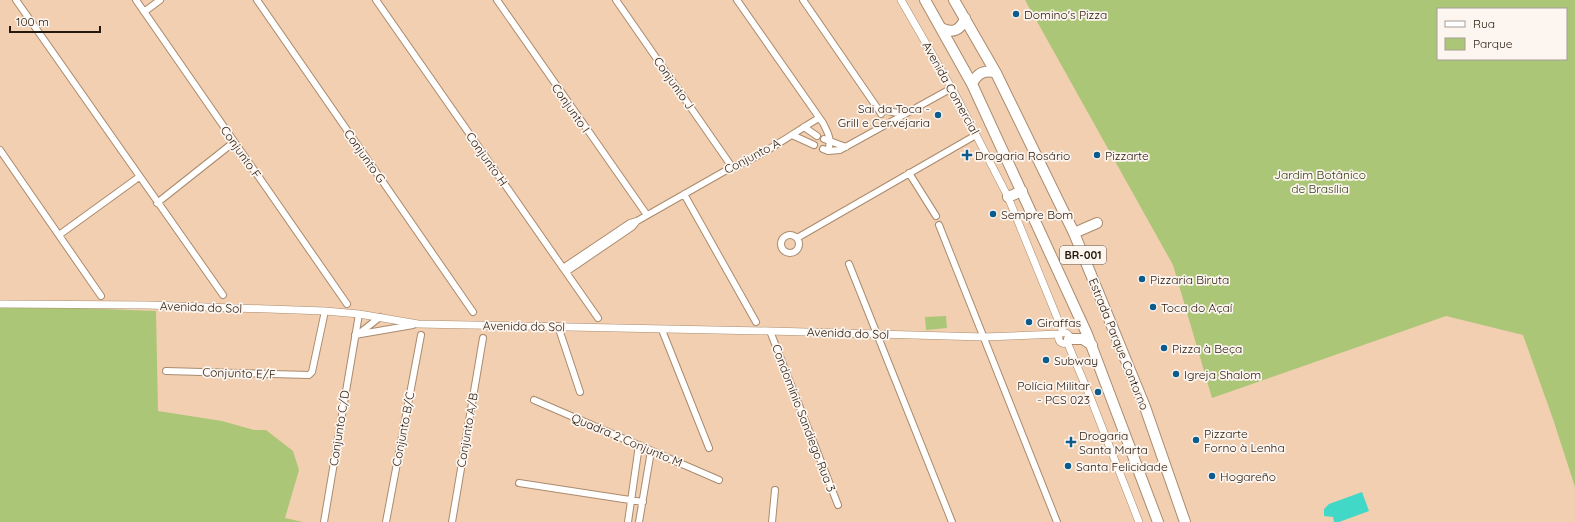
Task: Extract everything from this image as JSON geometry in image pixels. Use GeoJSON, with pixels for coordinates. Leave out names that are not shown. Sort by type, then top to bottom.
{"type":"FeatureCollection","features":[{"type":"Feature","properties":{"kind":"highway","name":"BR-001"},"geometry":{"type":"LineString","coordinates":[[925,0],[972,84],[1083,324],[1158,522]]}},
{"type":"Feature","properties":{"kind":"highway","name":"Estrada Parque Contorno"},"geometry":{"type":"LineString","coordinates":[[954,0],[996,73],[1074,233],[1145,407],[1185,522]]}},
{"type":"Feature","properties":{"kind":"highway"},"geometry":{"type":"LineString","coordinates":[[941,28],[948,31],[955,30],[960,27],[965,18]]}},
{"type":"Feature","properties":{"kind":"highway"},"geometry":{"type":"LineString","coordinates":[[972,84],[974,78],[985,71],[996,73]]}},
{"type":"Feature","properties":{"kind":"highway"},"geometry":{"type":"LineString","coordinates":[[1008,196],[1022,191]]}},
{"type":"Feature","properties":{"kind":"highway"},"geometry":{"type":"LineString","coordinates":[[1074,233],[1097,223]]}},
{"type":"Feature","properties":{"kind":"highway"},"geometry":{"type":"LineString","coordinates":[[1065,337],[1079,330],[1083,324]]}},
{"type":"Feature","properties":{"kind":"highway"},"geometry":{"type":"LineString","coordinates":[[1065,337],[1083,340],[1092,346]]}},
{"type":"Feature","properties":{"kind":"street"},"geometry":{"type":"LineString","coordinates":[[16,0],[223,295]]}},
{"type":"Feature","properties":{"kind":"street","name":"Conjunto F"},"geometry":{"type":"LineString","coordinates":[[136,0],[348,304]]}},
{"type":"Feature","properties":{"kind":"street"},"geometry":{"type":"LineString","coordinates":[[144,12],[160,0]]}},
{"type":"Feature","properties":{"kind":"street","name":"Conjunto G"},"geometry":{"type":"LineString","coordinates":[[257,0],[473,312]]}},
{"type":"Feature","properties":{"kind":"street","name":"Conjunto H"},"geometry":{"type":"LineString","coordinates":[[376,0],[598,318]]}},
{"type":"Feature","properties":{"kind":"street","name":"Conjunto I"},"geometry":{"type":"LineString","coordinates":[[497,0],[647,216]]}},
{"type":"Feature","properties":{"kind":"street","name":"Conjunto J"},"geometry":{"type":"LineString","coordinates":[[616,0],[732,167]]}},
{"type":"Feature","properties":{"kind":"street"},"geometry":{"type":"LineString","coordinates":[[738,0],[830,136],[831,142],[826,150],[840,150],[846,147],[884,115],[903,114],[952,88]]}},
{"type":"Feature","properties":{"kind":"street"},"geometry":{"type":"LineString","coordinates":[[803,0],[884,115]]}},
{"type":"Feature","properties":{"kind":"street","name":"Avenida Comercial"},"geometry":{"type":"LineString","coordinates":[[901,0],[952,88],[1008,196],[1089,394],[1138,522]]}},
{"type":"Feature","properties":{"kind":"street"},"geometry":{"type":"LineString","coordinates":[[884,115],[903,114]]}},
{"type":"Feature","properties":{"kind":"street","name":"Conjunto A"},"geometry":{"type":"LineString","coordinates":[[564,270],[607,241],[630,223],[647,216],[732,167],[792,135],[819,118]]}},
{"type":"Feature","properties":{"kind":"street"},"geometry":{"type":"LineString","coordinates":[[804,127],[817,136]]}},
{"type":"Feature","properties":{"kind":"street"},"geometry":{"type":"LineString","coordinates":[[797,238],[909,172],[952,150],[976,134]]}},
{"type":"Feature","properties":{"kind":"street"},"geometry":{"type":"LineString","coordinates":[[792,135],[814,145]]}},
{"type":"Feature","properties":{"kind":"street"},"geometry":{"type":"LineString","coordinates":[[824,139],[846,147]]}},
{"type":"Feature","properties":{"kind":"street"},"geometry":{"type":"LineString","coordinates":[[157,203],[234,142]]}},
{"type":"Feature","properties":{"kind":"street"},"geometry":{"type":"LineString","coordinates":[[0,150],[101,296]]}},
{"type":"Feature","properties":{"kind":"street"},"geometry":{"type":"LineString","coordinates":[[909,172],[936,216]]}},
{"type":"Feature","properties":{"kind":"street"},"geometry":{"type":"LineString","coordinates":[[59,235],[139,176]]}},
{"type":"Feature","properties":{"kind":"street"},"geometry":{"type":"LineString","coordinates":[[684,194],[756,322]]}},
{"type":"Feature","properties":{"kind":"street"},"geometry":{"type":"LineString","coordinates":[[939,225],[1057,522]]}},
{"type":"Feature","properties":{"kind":"street"},"geometry":{"type":"LineString","coordinates":[[849,264],[952,522]]}},
{"type":"Feature","properties":{"kind":"street","name":"Avenida do Sol"},"geometry":{"type":"LineString","coordinates":[[0,304],[147,305],[325,311],[359,314],[418,324],[558,326],[662,330],[770,331],[984,337],[1050,335],[1065,337]]}},
{"type":"Feature","properties":{"kind":"street","name":"Conjunto E/F"},"geometry":{"type":"LineString","coordinates":[[166,371],[307,376],[311,374],[325,311]]}},
{"type":"Feature","properties":{"kind":"street","name":"Conjunto C/D"},"geometry":{"type":"LineString","coordinates":[[324,522],[357,334],[359,314]]}},
{"type":"Feature","properties":{"kind":"street"},"geometry":{"type":"LineString","coordinates":[[357,334],[383,318],[386,325],[382,329]]}},
{"type":"Feature","properties":{"kind":"street"},"geometry":{"type":"LineString","coordinates":[[357,334],[418,324]]}},
{"type":"Feature","properties":{"kind":"street"},"geometry":{"type":"LineString","coordinates":[[558,326],[580,392]]}},
{"type":"Feature","properties":{"kind":"street"},"geometry":{"type":"LineString","coordinates":[[662,330],[709,448]]}},
{"type":"Feature","properties":{"kind":"street","name":"Condomínio Sandiego Rua 3"},"geometry":{"type":"LineString","coordinates":[[770,331],[838,505]]}},
{"type":"Feature","properties":{"kind":"street","name":"Conjunto B/C"},"geometry":{"type":"LineString","coordinates":[[386,522],[421,335]]}},
{"type":"Feature","properties":{"kind":"street","name":"Conjunto A/B"},"geometry":{"type":"LineString","coordinates":[[452,522],[483,338]]}},
{"type":"Feature","properties":{"kind":"street","name":"Quadra 2 Conjunto M"},"geometry":{"type":"LineString","coordinates":[[534,400],[719,480]]}},
{"type":"Feature","properties":{"kind":"street"},"geometry":{"type":"LineString","coordinates":[[628,522],[639,445]]}},
{"type":"Feature","properties":{"kind":"street"},"geometry":{"type":"LineString","coordinates":[[640,522],[651,450]]}},
{"type":"Feature","properties":{"kind":"street"},"geometry":{"type":"LineString","coordinates":[[519,483],[643,502]]}},
{"type":"Feature","properties":{"kind":"street"},"geometry":{"type":"LineString","coordinates":[[772,522],[775,490]]}},
{"type":"Feature","properties":{"kind":"green space","name":"Jardim Botânico de Brasília"},"geometry":{"type":"Polygon","coordinates":[[[1025,0],[1575,0],[1575,487],[1523,335],[1446,316],[1212,398],[1173,265],[1025,0]]]}},
{"type":"Feature","properties":{"kind":"green space"},"geometry":{"type":"Polygon","coordinates":[[[0,305],[156,311],[158,411],[222,421],[254,430],[266,430],[293,451],[299,470],[285,518],[303,522],[0,522],[0,305]]]}},
{"type":"Feature","properties":{"kind":"green space"},"geometry":{"type":"Polygon","coordinates":[[[946,316],[947,328],[926,330],[925,317],[946,316]]]}},
{"type":"Feature","properties":{"kind":"water"},"geometry":{"type":"Polygon","coordinates":[[[1362,492],[1369,511],[1339,522],[1334,522],[1333,517],[1324,516],[1324,509],[1329,504],[1362,492]]]}},
{"type":"Feature","properties":{"kind":"place","name":"Domino's Pizza"},"geometry":{"type":"Point","coordinates":[1016,14]}},
{"type":"Feature","properties":{"kind":"place","name":"Sai da Toca - Grill e Cervejaria"},"geometry":{"type":"Point","coordinates":[938,115]}},
{"type":"Feature","properties":{"kind":"place","name":"Drogaria Rosário"},"geometry":{"type":"Point","coordinates":[967,155]}},
{"type":"Feature","properties":{"kind":"place","name":"Pizzarte"},"geometry":{"type":"Point","coordinates":[1097,155]}},
{"type":"Feature","properties":{"kind":"place","name":"Sempre Bom"},"geometry":{"type":"Point","coordinates":[993,214]}},
{"type":"Feature","properties":{"kind":"place","name":"Pizzaria Biruta"},"geometry":{"type":"Point","coordinates":[1142,279]}},
{"type":"Feature","properties":{"kind":"place","name":"Toca do Açaí"},"geometry":{"type":"Point","coordinates":[1153,307]}},
{"type":"Feature","properties":{"kind":"place","name":"Giraffas"},"geometry":{"type":"Point","coordinates":[1029,322]}},
{"type":"Feature","properties":{"kind":"place","name":"Pizza à Beça"},"geometry":{"type":"Point","coordinates":[1164,348]}},
{"type":"Feature","properties":{"kind":"place","name":"Subway"},"geometry":{"type":"Point","coordinates":[1046,360]}},
{"type":"Feature","properties":{"kind":"place","name":"Igreja Shalom"},"geometry":{"type":"Point","coordinates":[1176,374]}},
{"type":"Feature","properties":{"kind":"place","name":"Polícia Militar - PCS 023"},"geometry":{"type":"Point","coordinates":[1098,392]}},
{"type":"Feature","properties":{"kind":"place","name":"Pizzarte Forno à Lenha"},"geometry":{"type":"Point","coordinates":[1196,440]}},
{"type":"Feature","properties":{"kind":"place","name":"Drogaria Santa Marta"},"geometry":{"type":"Point","coordinates":[1071,442]}},
{"type":"Feature","properties":{"kind":"place","name":"Santa Felicidade"},"geometry":{"type":"Point","coordinates":[1068,466]}},
{"type":"Feature","properties":{"kind":"place","name":"Hogareño"},"geometry":{"type":"Point","coordinates":[1212,476]}}]}
